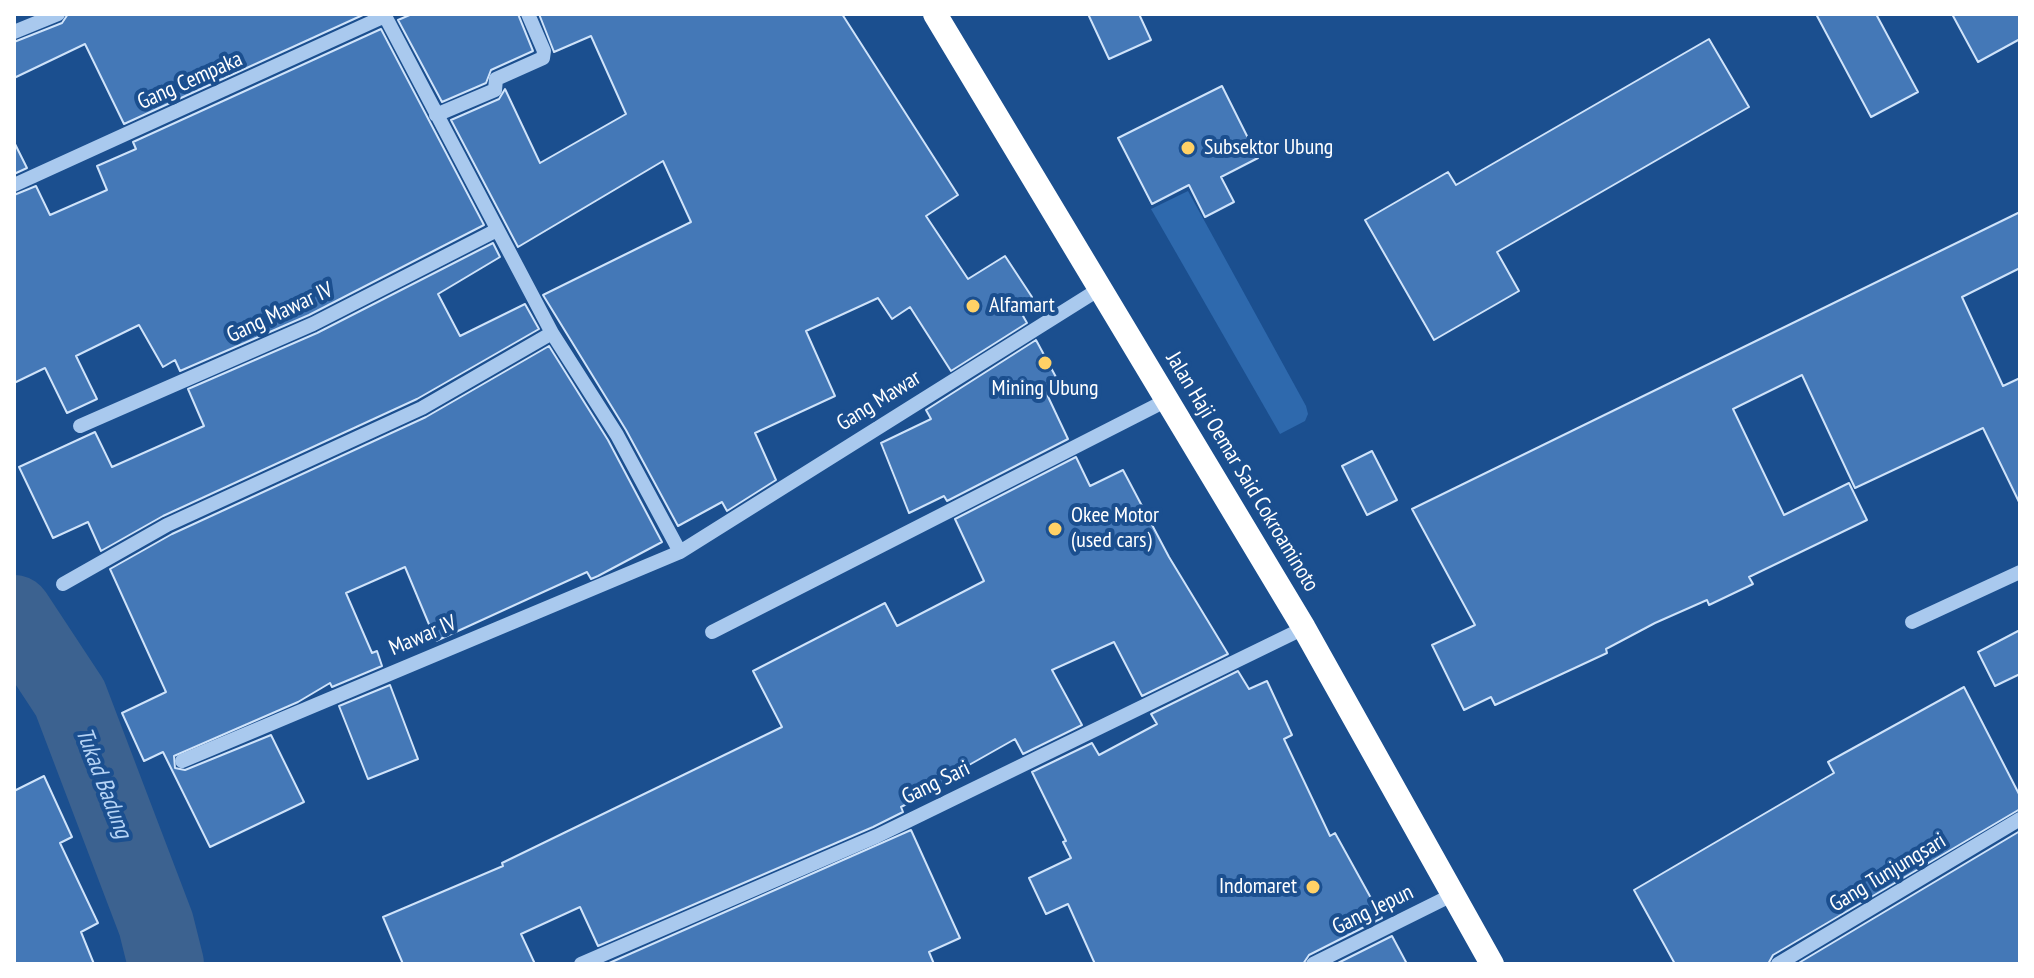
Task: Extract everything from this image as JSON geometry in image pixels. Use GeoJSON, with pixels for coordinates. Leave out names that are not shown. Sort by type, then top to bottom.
{"type":"FeatureCollection","features":[{"type":"Feature","properties":{"kind":"highway","name":"Jalan Haji Oemar Said Cokroaminoto"},"geometry":{"type":"LineString","coordinates":[[935,14],[1304,628],[1492,964]]}},
{"type":"Feature","properties":{"kind":"street"},"geometry":{"type":"LineString","coordinates":[[14,32],[58,14]]}},
{"type":"Feature","properties":{"kind":"street"},"geometry":{"type":"LineString","coordinates":[[528,14],[544,51],[543,58],[496,79],[495,90],[436,115],[495,231],[552,333],[617,435],[680,552]]}},
{"type":"Feature","properties":{"kind":"street","name":"Gang Cempaka"},"geometry":{"type":"LineString","coordinates":[[14,185],[385,16],[436,115]]}},
{"type":"Feature","properties":{"kind":"street","name":"Gang Mawar IV"},"geometry":{"type":"LineString","coordinates":[[80,426],[313,324],[495,231]]}},
{"type":"Feature","properties":{"kind":"street","name":"Gang Mawar"},"geometry":{"type":"LineString","coordinates":[[680,552],[1101,288]]}},
{"type":"Feature","properties":{"kind":"street"},"geometry":{"type":"LineString","coordinates":[[63,584],[167,525],[422,408],[552,333]]}},
{"type":"Feature","properties":{"kind":"street"},"geometry":{"type":"LineString","coordinates":[[712,632],[1169,399]]}},
{"type":"Feature","properties":{"kind":"street","name":"Mawar IV"},"geometry":{"type":"LineString","coordinates":[[182,761],[680,552]]}},
{"type":"Feature","properties":{"kind":"street"},"geometry":{"type":"LineString","coordinates":[[1912,622],[2020,572]]}},
{"type":"Feature","properties":{"kind":"street","name":"Gang Sari"},"geometry":{"type":"LineString","coordinates":[[581,964],[877,836],[1304,628]]}},
{"type":"Feature","properties":{"kind":"street","name":"Gang Tunjungsari"},"geometry":{"type":"LineString","coordinates":[[1778,964],[2020,819]]}},
{"type":"Feature","properties":{"kind":"street","name":"Gang Jepun"},"geometry":{"type":"LineString","coordinates":[[1313,964],[1452,895]]}},
{"type":"Feature","properties":{"kind":"shaded area"},"geometry":{"type":"Polygon","coordinates":[[[1188,191],[1306,406],[1308,414],[1305,421],[1280,434],[1151,209],[1188,191]]]}},
{"type":"Feature","properties":{"kind":"building"},"geometry":{"type":"Polygon","coordinates":[[[68,14],[365,14],[124,124],[85,44],[14,78],[14,42],[62,23],[68,14]]]}},
{"type":"Feature","properties":{"kind":"building"},"geometry":{"type":"Polygon","coordinates":[[[412,14],[518,14],[533,51],[491,70],[486,83],[442,102],[398,20],[412,14]]]}},
{"type":"Feature","properties":{"kind":"building"},"geometry":{"type":"Polygon","coordinates":[[[539,14],[842,14],[958,195],[926,216],[968,279],[1005,256],[1032,297],[1018,307],[1027,323],[951,371],[910,307],[892,319],[878,298],[806,331],[835,396],[755,433],[776,480],[727,511],[722,502],[678,526],[626,430],[543,295],[691,222],[663,161],[518,247],[451,120],[499,99],[505,89],[540,163],[626,114],[591,36],[554,52],[539,14]]]}},
{"type":"Feature","properties":{"kind":"building"},"geometry":{"type":"Polygon","coordinates":[[[1088,14],[1139,14],[1151,40],[1109,59],[1088,14]]]}},
{"type":"Feature","properties":{"kind":"building"},"geometry":{"type":"Polygon","coordinates":[[[1816,14],[1876,14],[1918,92],[1871,117],[1816,14]]]}},
{"type":"Feature","properties":{"kind":"building"},"geometry":{"type":"Polygon","coordinates":[[[1952,14],[2020,14],[2020,39],[1978,62],[1952,14]]]}},
{"type":"Feature","properties":{"kind":"building"},"geometry":{"type":"Polygon","coordinates":[[[381,29],[484,225],[309,315],[180,371],[175,360],[163,367],[139,325],[76,356],[97,399],[67,413],[45,368],[14,383],[14,195],[36,186],[50,215],[107,190],[97,166],[136,149],[133,142],[381,29]]]}},
{"type":"Feature","properties":{"kind":"building"},"geometry":{"type":"Polygon","coordinates":[[[1709,39],[1749,107],[1497,252],[1519,291],[1434,340],[1365,220],[1448,172],[1456,185],[1709,39]]]}},
{"type":"Feature","properties":{"kind":"building","name":"Subsektor Ubung"},"geometry":{"type":"Polygon","coordinates":[[[1222,86],[1258,158],[1221,177],[1234,202],[1205,217],[1189,185],[1152,204],[1118,138],[1222,86]]]}},
{"type":"Feature","properties":{"kind":"building"},"geometry":{"type":"Polygon","coordinates":[[[14,142],[27,168],[14,174],[14,142]]]}},
{"type":"Feature","properties":{"kind":"building"},"geometry":{"type":"Polygon","coordinates":[[[2020,212],[2020,268],[1962,297],[2003,386],[2020,378],[2020,504],[1983,428],[1855,488],[1802,375],[1733,409],[1784,515],[1849,483],[1867,520],[1749,577],[1753,584],[1709,605],[1707,600],[1655,623],[1606,649],[1607,653],[1495,705],[1491,697],[1464,710],[1432,645],[1475,625],[1412,509],[2020,212]]]}},
{"type":"Feature","properties":{"kind":"building"},"geometry":{"type":"Polygon","coordinates":[[[493,243],[500,257],[438,294],[460,336],[525,304],[539,329],[417,399],[163,516],[101,551],[88,522],[53,538],[19,467],[95,432],[112,467],[204,426],[188,389],[317,333],[493,243]]]}},
{"type":"Feature","properties":{"kind":"building"},"geometry":{"type":"Polygon","coordinates":[[[1036,340],[1057,379],[1043,386],[1068,439],[947,501],[944,496],[909,513],[881,443],[931,419],[926,410],[1036,340]]]}},
{"type":"Feature","properties":{"kind":"building"},"geometry":{"type":"Polygon","coordinates":[[[549,346],[608,440],[662,542],[598,576],[591,579],[587,572],[436,641],[405,567],[346,593],[372,653],[377,651],[382,666],[332,687],[330,683],[298,702],[174,756],[175,768],[185,770],[271,735],[304,802],[210,847],[163,752],[144,761],[122,713],[166,692],[110,569],[172,534],[426,417],[549,346]]]}},
{"type":"Feature","properties":{"kind":"building"},"geometry":{"type":"Polygon","coordinates":[[[1372,451],[1397,500],[1367,515],[1342,466],[1372,451]]]}},
{"type":"Feature","properties":{"kind":"building"},"geometry":{"type":"Polygon","coordinates":[[[1076,457],[1090,486],[1123,470],[1169,557],[1228,654],[1142,696],[1114,642],[1052,670],[1082,725],[1023,754],[1015,739],[946,778],[948,782],[901,807],[903,812],[873,827],[598,946],[580,907],[521,934],[535,964],[403,964],[383,917],[503,866],[502,863],[782,727],[753,671],[885,603],[897,626],[984,581],[955,519],[1076,457]]]}},
{"type":"Feature","properties":{"kind":"building"},"geometry":{"type":"Polygon","coordinates":[[[2020,630],[2020,674],[1995,686],[1978,652],[2020,630]]]}},
{"type":"Feature","properties":{"kind":"building"},"geometry":{"type":"Polygon","coordinates":[[[1238,671],[1249,689],[1267,681],[1292,735],[1284,739],[1330,836],[1335,833],[1382,918],[1309,955],[1303,964],[1095,964],[1068,904],[1046,914],[1029,878],[1071,858],[1063,842],[1066,841],[1032,772],[1092,743],[1099,755],[1157,724],[1151,714],[1238,671]]]}},
{"type":"Feature","properties":{"kind":"building"},"geometry":{"type":"Polygon","coordinates":[[[390,685],[418,759],[368,779],[339,706],[390,685]]]}},
{"type":"Feature","properties":{"kind":"building"},"geometry":{"type":"Polygon","coordinates":[[[1964,687],[2020,796],[2020,809],[1773,955],[1768,964],[1675,964],[1634,890],[1834,773],[1828,762],[1964,687]]]}},
{"type":"Feature","properties":{"kind":"building"},"geometry":{"type":"Polygon","coordinates":[[[44,776],[72,837],[60,843],[98,923],[81,932],[94,964],[14,964],[14,791],[44,776]]]}},
{"type":"Feature","properties":{"kind":"building"},"geometry":{"type":"Polygon","coordinates":[[[911,830],[960,938],[929,952],[934,964],[607,964],[911,830]]]}},
{"type":"Feature","properties":{"kind":"building"},"geometry":{"type":"Polygon","coordinates":[[[2020,831],[2020,964],[1797,964],[2020,831]]]}},
{"type":"Feature","properties":{"kind":"building"},"geometry":{"type":"Polygon","coordinates":[[[1392,936],[1407,964],[1336,964],[1392,936]]]}},
{"type":"Feature","properties":{"kind":"waterway","name":"Tukad Badung"},"geometry":{"type":"LineString","coordinates":[[14,613],[70,698],[156,924],[166,964]]}},
{"type":"Feature","properties":{"kind":"place","name":"Subsektor Ubung"},"geometry":{"type":"Point","coordinates":[1188,148]}},
{"type":"Feature","properties":{"kind":"place","name":"Alfamart"},"geometry":{"type":"Point","coordinates":[973,306]}},
{"type":"Feature","properties":{"kind":"place","name":"Mining Ubung"},"geometry":{"type":"Point","coordinates":[1045,363]}},
{"type":"Feature","properties":{"kind":"place","name":"Okee Motor (used cars)"},"geometry":{"type":"Point","coordinates":[1055,529]}},
{"type":"Feature","properties":{"kind":"place","name":"Indomaret"},"geometry":{"type":"Point","coordinates":[1313,887]}}]}
